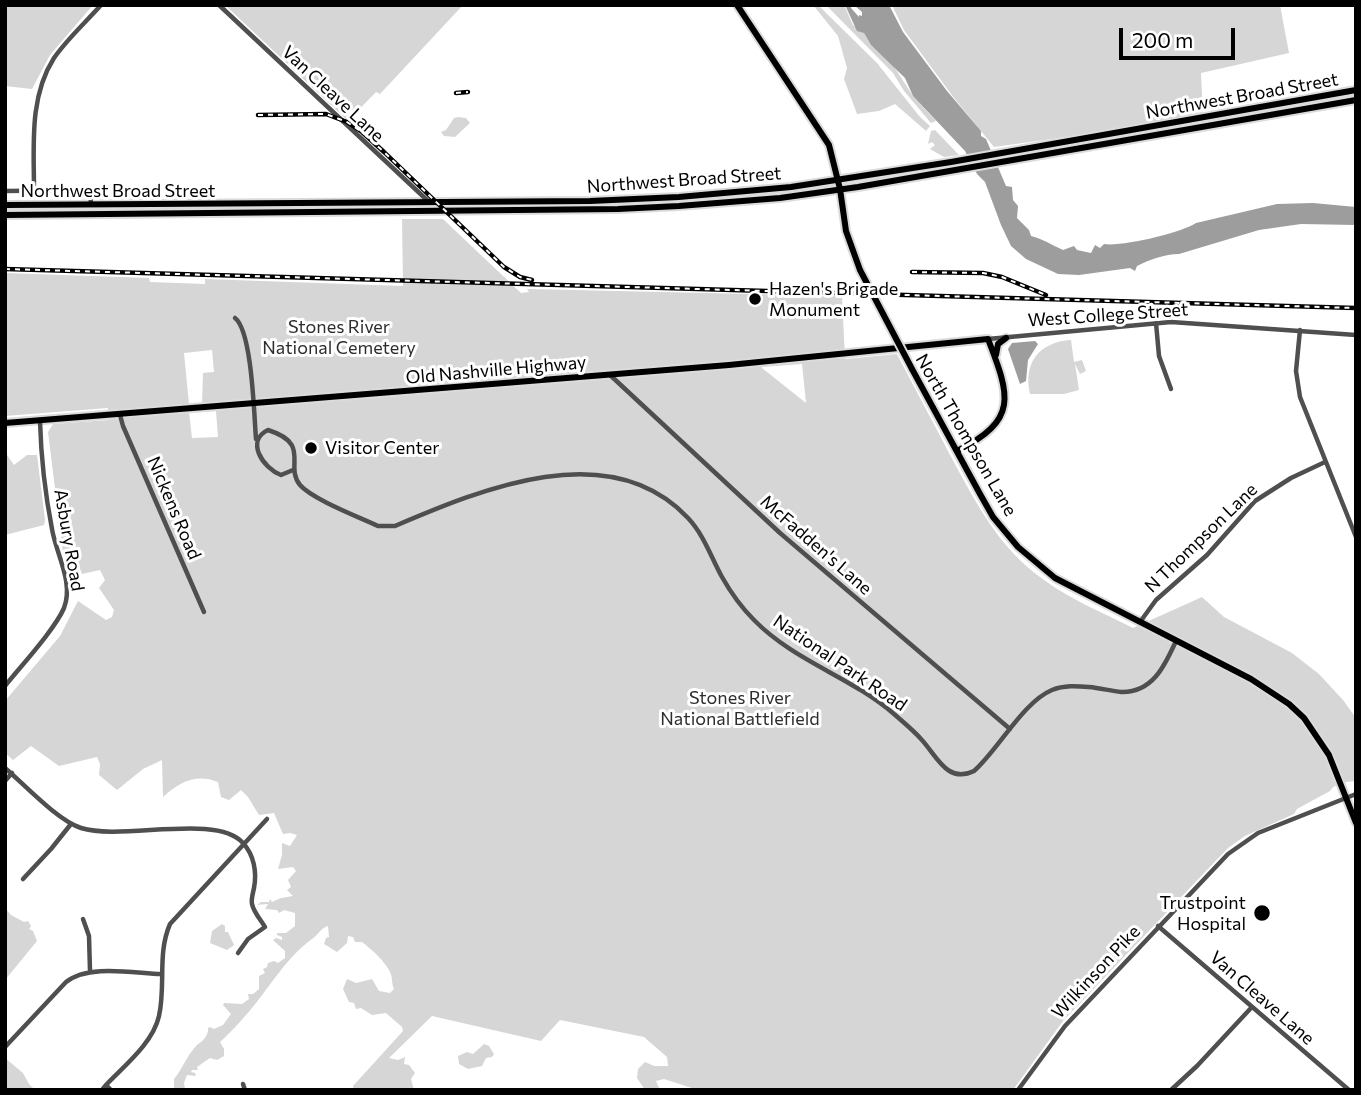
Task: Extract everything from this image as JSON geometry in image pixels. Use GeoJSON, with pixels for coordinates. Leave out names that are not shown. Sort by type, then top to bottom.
{"type":"FeatureCollection","features":[{"type":"Feature","properties":{"kind":"main road","name":"North Thompson Lane"},"geometry":{"type":"LineString","coordinates":[[737,5],[824,136],[832,154],[846,231],[860,270],[993,517],[1036,564],[1075,589],[1260,684],[1289,704],[1318,737],[1329,755],[1356,823]]}},
{"type":"Feature","properties":{"kind":"main road","name":"Northwest Broad Street"},"geometry":{"type":"LineString","coordinates":[[5,205],[564,201],[718,194],[837,180],[951,162],[1356,90]]}},
{"type":"Feature","properties":{"kind":"main road"},"geometry":{"type":"LineString","coordinates":[[1336,94],[1337,104]]}},
{"type":"Feature","properties":{"kind":"main road","name":"Northwest Broad Street"},"geometry":{"type":"LineString","coordinates":[[5,215],[618,209],[780,198],[1012,162],[1356,100]]}},
{"type":"Feature","properties":{"kind":"main road"},"geometry":{"type":"LineString","coordinates":[[1203,118],[1205,127]]}},
{"type":"Feature","properties":{"kind":"main road"},"geometry":{"type":"LineString","coordinates":[[1150,127],[1152,137]]}},
{"type":"Feature","properties":{"kind":"main road"},"geometry":{"type":"LineString","coordinates":[[718,194],[719,203]]}},
{"type":"Feature","properties":{"kind":"main road"},"geometry":{"type":"LineString","coordinates":[[679,197],[679,206]]}},
{"type":"Feature","properties":{"kind":"main road"},"geometry":{"type":"LineString","coordinates":[[617,200],[618,209]]}},
{"type":"Feature","properties":{"kind":"main road"},"geometry":{"type":"LineString","coordinates":[[564,201],[564,209]]}},
{"type":"Feature","properties":{"kind":"main road"},"geometry":{"type":"LineString","coordinates":[[429,202],[430,211]]}},
{"type":"Feature","properties":{"kind":"main road"},"geometry":{"type":"LineString","coordinates":[[490,202],[490,211]]}},
{"type":"Feature","properties":{"kind":"main road"},"geometry":{"type":"LineString","coordinates":[[340,213],[341,203]]}},
{"type":"Feature","properties":{"kind":"main road"},"geometry":{"type":"LineString","coordinates":[[91,204],[91,214]]}},
{"type":"Feature","properties":{"kind":"main road"},"geometry":{"type":"LineString","coordinates":[[147,204],[147,214]]}},
{"type":"Feature","properties":{"kind":"main road"},"geometry":{"type":"LineString","coordinates":[[248,204],[248,213]]}},
{"type":"Feature","properties":{"kind":"main road"},"geometry":{"type":"LineString","coordinates":[[996,360],[998,344],[1006,338]]}},
{"type":"Feature","properties":{"kind":"main road"},"geometry":{"type":"LineString","coordinates":[[957,451],[984,436],[994,427],[1005,400],[1005,384],[988,339]]}},
{"type":"Feature","properties":{"kind":"main road","name":"Old Nashville Highway"},"geometry":{"type":"LineString","coordinates":[[5,423],[610,375],[988,339]]}},
{"type":"Feature","properties":{"kind":"street"},"geometry":{"type":"LineString","coordinates":[[34,190],[35,121],[39,93],[55,57],[101,5]]}},
{"type":"Feature","properties":{"kind":"street","name":"Van Cleave Lane"},"geometry":{"type":"LineString","coordinates":[[219,5],[429,202]]}},
{"type":"Feature","properties":{"kind":"street"},"geometry":{"type":"LineString","coordinates":[[5,191],[90,190],[91,204]]}},
{"type":"Feature","properties":{"kind":"street"},"geometry":{"type":"LineString","coordinates":[[236,318],[241,322],[247,340],[259,453],[272,470],[281,475],[293,470]]}},
{"type":"Feature","properties":{"kind":"street","name":"West College Street"},"geometry":{"type":"LineString","coordinates":[[988,339],[1187,322],[1356,335]]}},
{"type":"Feature","properties":{"kind":"street"},"geometry":{"type":"LineString","coordinates":[[1156,323],[1159,356],[1171,389]]}},
{"type":"Feature","properties":{"kind":"street"},"geometry":{"type":"LineString","coordinates":[[1300,330],[1296,371],[1300,397],[1356,537]]}},
{"type":"Feature","properties":{"kind":"street","name":"McFadden's Lane"},"geometry":{"type":"LineString","coordinates":[[610,375],[771,525],[1010,729]]}},
{"type":"Feature","properties":{"kind":"street","name":"Nickens Road"},"geometry":{"type":"LineString","coordinates":[[120,415],[204,612]]}},
{"type":"Feature","properties":{"kind":"street","name":"Asbury Road"},"geometry":{"type":"LineString","coordinates":[[5,686],[58,617],[67,597],[66,581],[48,507],[40,421]]}},
{"type":"Feature","properties":{"kind":"street","name":"National Park Road"},"geometry":{"type":"LineString","coordinates":[[255,425],[284,437],[293,448],[296,459],[293,470],[299,484],[310,493],[378,526],[395,526],[484,491],[538,478],[587,476],[634,483],[662,495],[688,519],[704,540],[730,590],[761,627],[797,654],[880,702],[922,740],[947,771],[961,774],[974,771],[1038,698],[1053,690],[1073,685],[1122,692],[1137,690],[1151,682],[1164,668],[1176,641]]}},
{"type":"Feature","properties":{"kind":"street"},"geometry":{"type":"LineString","coordinates":[[256,442],[262,433],[268,430]]}},
{"type":"Feature","properties":{"kind":"street","name":"N Thompson Lane"},"geometry":{"type":"LineString","coordinates":[[1140,622],[1156,600],[1202,560],[1255,501],[1291,478],[1325,462]]}},
{"type":"Feature","properties":{"kind":"street"},"geometry":{"type":"LineString","coordinates":[[5,768],[71,824],[99,832],[218,830],[232,834],[244,843],[251,855],[255,873],[252,902],[265,927],[247,939],[238,953]]}},
{"type":"Feature","properties":{"kind":"street"},"geometry":{"type":"LineString","coordinates":[[5,781],[12,773]]}},
{"type":"Feature","properties":{"kind":"street","name":"Wilkinson Pike"},"geometry":{"type":"LineString","coordinates":[[1018,1090],[1062,1028],[1221,859],[1241,843],[1265,830],[1356,794]]}},
{"type":"Feature","properties":{"kind":"street"},"geometry":{"type":"LineString","coordinates":[[111,1090],[104,1088],[154,1029],[160,1011],[163,943],[170,924],[267,819]]}},
{"type":"Feature","properties":{"kind":"street"},"geometry":{"type":"LineString","coordinates":[[23,879],[71,824]]}},
{"type":"Feature","properties":{"kind":"street"},"geometry":{"type":"LineString","coordinates":[[83,919],[89,936],[90,971]]}},
{"type":"Feature","properties":{"kind":"street","name":"Van Cleave Lane"},"geometry":{"type":"LineString","coordinates":[[1158,926],[1349,1090]]}},
{"type":"Feature","properties":{"kind":"street"},"geometry":{"type":"LineString","coordinates":[[5,1047],[74,976],[90,971],[161,974]]}},
{"type":"Feature","properties":{"kind":"street"},"geometry":{"type":"LineString","coordinates":[[1171,1090],[1251,1008]]}},
{"type":"Feature","properties":{"kind":"green space"},"geometry":{"type":"Polygon","coordinates":[[[5,5],[93,5],[50,55],[32,89],[5,86],[5,5]]]}},
{"type":"Feature","properties":{"kind":"green space"},"geometry":{"type":"Polygon","coordinates":[[[225,5],[463,5],[380,94],[376,92],[348,121],[225,5]]]}},
{"type":"Feature","properties":{"kind":"green space"},"geometry":{"type":"Polygon","coordinates":[[[813,5],[818,5],[877,63],[930,126],[926,131],[895,104],[879,111],[857,114],[844,79],[847,68],[838,36],[813,5]]]}},
{"type":"Feature","properties":{"kind":"green space"},"geometry":{"type":"Polygon","coordinates":[[[826,5],[844,5],[853,25],[864,33],[871,45],[893,65],[913,96],[936,121],[931,123],[904,91],[893,73],[826,5]]]}},
{"type":"Feature","properties":{"kind":"green space"},"geometry":{"type":"Polygon","coordinates":[[[892,5],[1280,5],[1289,53],[1201,73],[1203,118],[994,147],[904,30],[892,5]]]}},
{"type":"Feature","properties":{"kind":"green space"},"geometry":{"type":"Polygon","coordinates":[[[458,117],[466,118],[470,123],[455,137],[444,136],[441,132],[458,117]]]}},
{"type":"Feature","properties":{"kind":"green space"},"geometry":{"type":"Polygon","coordinates":[[[935,130],[959,155],[944,157],[930,149],[935,145],[932,142],[928,144],[931,131],[935,130]]]}},
{"type":"Feature","properties":{"kind":"green space","name":"Stones River National Battlefield"},"geometry":{"type":"Polygon","coordinates":[[[402,219],[443,219],[521,293],[529,292],[527,289],[842,296],[845,359],[897,354],[978,506],[1013,553],[1065,594],[1133,628],[1202,597],[1224,617],[1292,653],[1319,674],[1356,718],[1356,781],[1338,784],[1297,809],[1294,814],[1245,836],[1228,848],[1063,1021],[1013,1090],[698,1090],[664,1079],[656,1081],[660,1090],[645,1090],[637,1078],[638,1069],[645,1062],[654,1066],[668,1066],[667,1057],[644,1037],[560,1020],[541,1041],[432,1016],[389,1058],[398,1060],[405,1057],[404,1064],[409,1065],[415,1073],[411,1079],[414,1090],[354,1090],[353,1086],[403,1031],[386,1013],[372,1015],[361,1008],[356,1009],[354,1003],[349,1002],[343,989],[347,979],[356,983],[372,979],[379,991],[390,993],[394,989],[391,976],[378,956],[362,942],[355,942],[353,937],[348,936],[347,943],[337,952],[324,944],[329,937],[328,926],[295,954],[248,1013],[220,1042],[224,1056],[217,1060],[210,1058],[197,1067],[198,1070],[192,1070],[196,1076],[187,1075],[185,1090],[174,1090],[174,1079],[193,1050],[205,1038],[208,1028],[214,1029],[223,1025],[231,1014],[224,1003],[242,1004],[249,999],[248,994],[259,989],[259,976],[265,973],[263,969],[268,963],[278,963],[285,958],[285,951],[273,940],[282,940],[277,933],[286,933],[295,926],[295,913],[284,910],[279,913],[277,910],[265,909],[268,904],[257,905],[269,902],[270,899],[272,902],[293,896],[287,890],[291,887],[288,880],[296,871],[293,867],[278,869],[282,843],[290,846],[297,835],[283,834],[274,813],[259,815],[241,790],[229,800],[221,797],[218,782],[210,779],[188,780],[163,797],[162,760],[143,769],[117,790],[99,775],[100,764],[97,757],[59,766],[31,746],[13,760],[5,753],[5,701],[60,636],[78,601],[106,620],[112,617],[114,610],[99,588],[105,580],[100,570],[82,574],[75,555],[63,553],[48,432],[53,424],[109,420],[108,408],[5,416],[5,273],[149,278],[150,282],[205,284],[205,279],[403,286],[402,219]],[[212,350],[184,353],[189,404],[202,403],[203,373],[214,372],[212,350]],[[802,364],[762,368],[806,403],[802,364]],[[216,411],[189,412],[192,438],[218,437],[216,411]]]}},
{"type":"Feature","properties":{"kind":"green space"},"geometry":{"type":"Polygon","coordinates":[[[1071,340],[1074,362],[1082,360],[1086,371],[1080,374],[1075,364],[1079,390],[1064,394],[1030,394],[1029,373],[1036,356],[1050,345],[1071,340]]]}},
{"type":"Feature","properties":{"kind":"green space"},"geometry":{"type":"Polygon","coordinates":[[[5,452],[14,465],[27,455],[37,455],[45,520],[44,525],[5,535],[5,452]]]}},
{"type":"Feature","properties":{"kind":"green space"},"geometry":{"type":"Polygon","coordinates":[[[5,908],[11,915],[24,922],[28,921],[31,926],[29,929],[33,931],[37,941],[5,980],[5,908]]]}},
{"type":"Feature","properties":{"kind":"green space"},"geometry":{"type":"Polygon","coordinates":[[[222,924],[234,945],[227,950],[210,943],[212,931],[222,924]]]}},
{"type":"Feature","properties":{"kind":"green space"},"geometry":{"type":"Polygon","coordinates":[[[484,1044],[489,1046],[494,1054],[486,1058],[482,1066],[468,1069],[459,1064],[458,1056],[467,1052],[473,1054],[484,1044]]]}},
{"type":"Feature","properties":{"kind":"green space"},"geometry":{"type":"Polygon","coordinates":[[[5,1058],[23,1073],[35,1090],[5,1090],[5,1058]]]}},
{"type":"Feature","properties":{"kind":"shaded area"},"geometry":{"type":"Polygon","coordinates":[[[845,5],[851,5],[859,17],[862,12],[854,5],[889,5],[903,32],[981,131],[981,136],[986,139],[1006,186],[1012,187],[1013,200],[1018,206],[1017,218],[1029,230],[1031,236],[1063,250],[1074,246],[1077,250],[1091,253],[1095,245],[1100,248],[1104,244],[1151,238],[1196,223],[1277,204],[1313,203],[1356,207],[1356,225],[1301,224],[1259,230],[1157,258],[1137,266],[1135,271],[1130,268],[1079,275],[1058,274],[1026,259],[1011,246],[985,182],[977,174],[965,151],[913,96],[905,78],[871,45],[864,33],[857,31],[845,5]]]}},
{"type":"Feature","properties":{"kind":"shaded area"},"geometry":{"type":"Polygon","coordinates":[[[1035,341],[1038,344],[1028,360],[1026,381],[1020,384],[1008,349],[1012,343],[1035,341]]]}},
{"type":"Feature","properties":{"kind":"railway"},"geometry":{"type":"LineString","coordinates":[[456,93],[468,92]]}},
{"type":"Feature","properties":{"kind":"railway"},"geometry":{"type":"LineString","coordinates":[[258,115],[326,114],[347,122],[384,152],[504,267],[520,277],[532,280]]}},
{"type":"Feature","properties":{"kind":"railway"},"geometry":{"type":"LineString","coordinates":[[5,269],[1356,308]]}},
{"type":"Feature","properties":{"kind":"railway"},"geometry":{"type":"LineString","coordinates":[[912,272],[983,273],[1002,277],[1046,295]]}},
{"type":"Feature","properties":{"kind":"place","name":"Hazen's Brigade Monument"},"geometry":{"type":"Point","coordinates":[755,299]}},
{"type":"Feature","properties":{"kind":"place","name":"Visitor Center"},"geometry":{"type":"Point","coordinates":[311,448]}},
{"type":"Feature","properties":{"kind":"place","name":"Trustpoint Hospital"},"geometry":{"type":"Point","coordinates":[1262,913]}},
{"type":"Feature","properties":{"kind":"park label","name":"Stones River National Cemetery"},"geometry":{"type":"Point","coordinates":[339,337]}}]}
